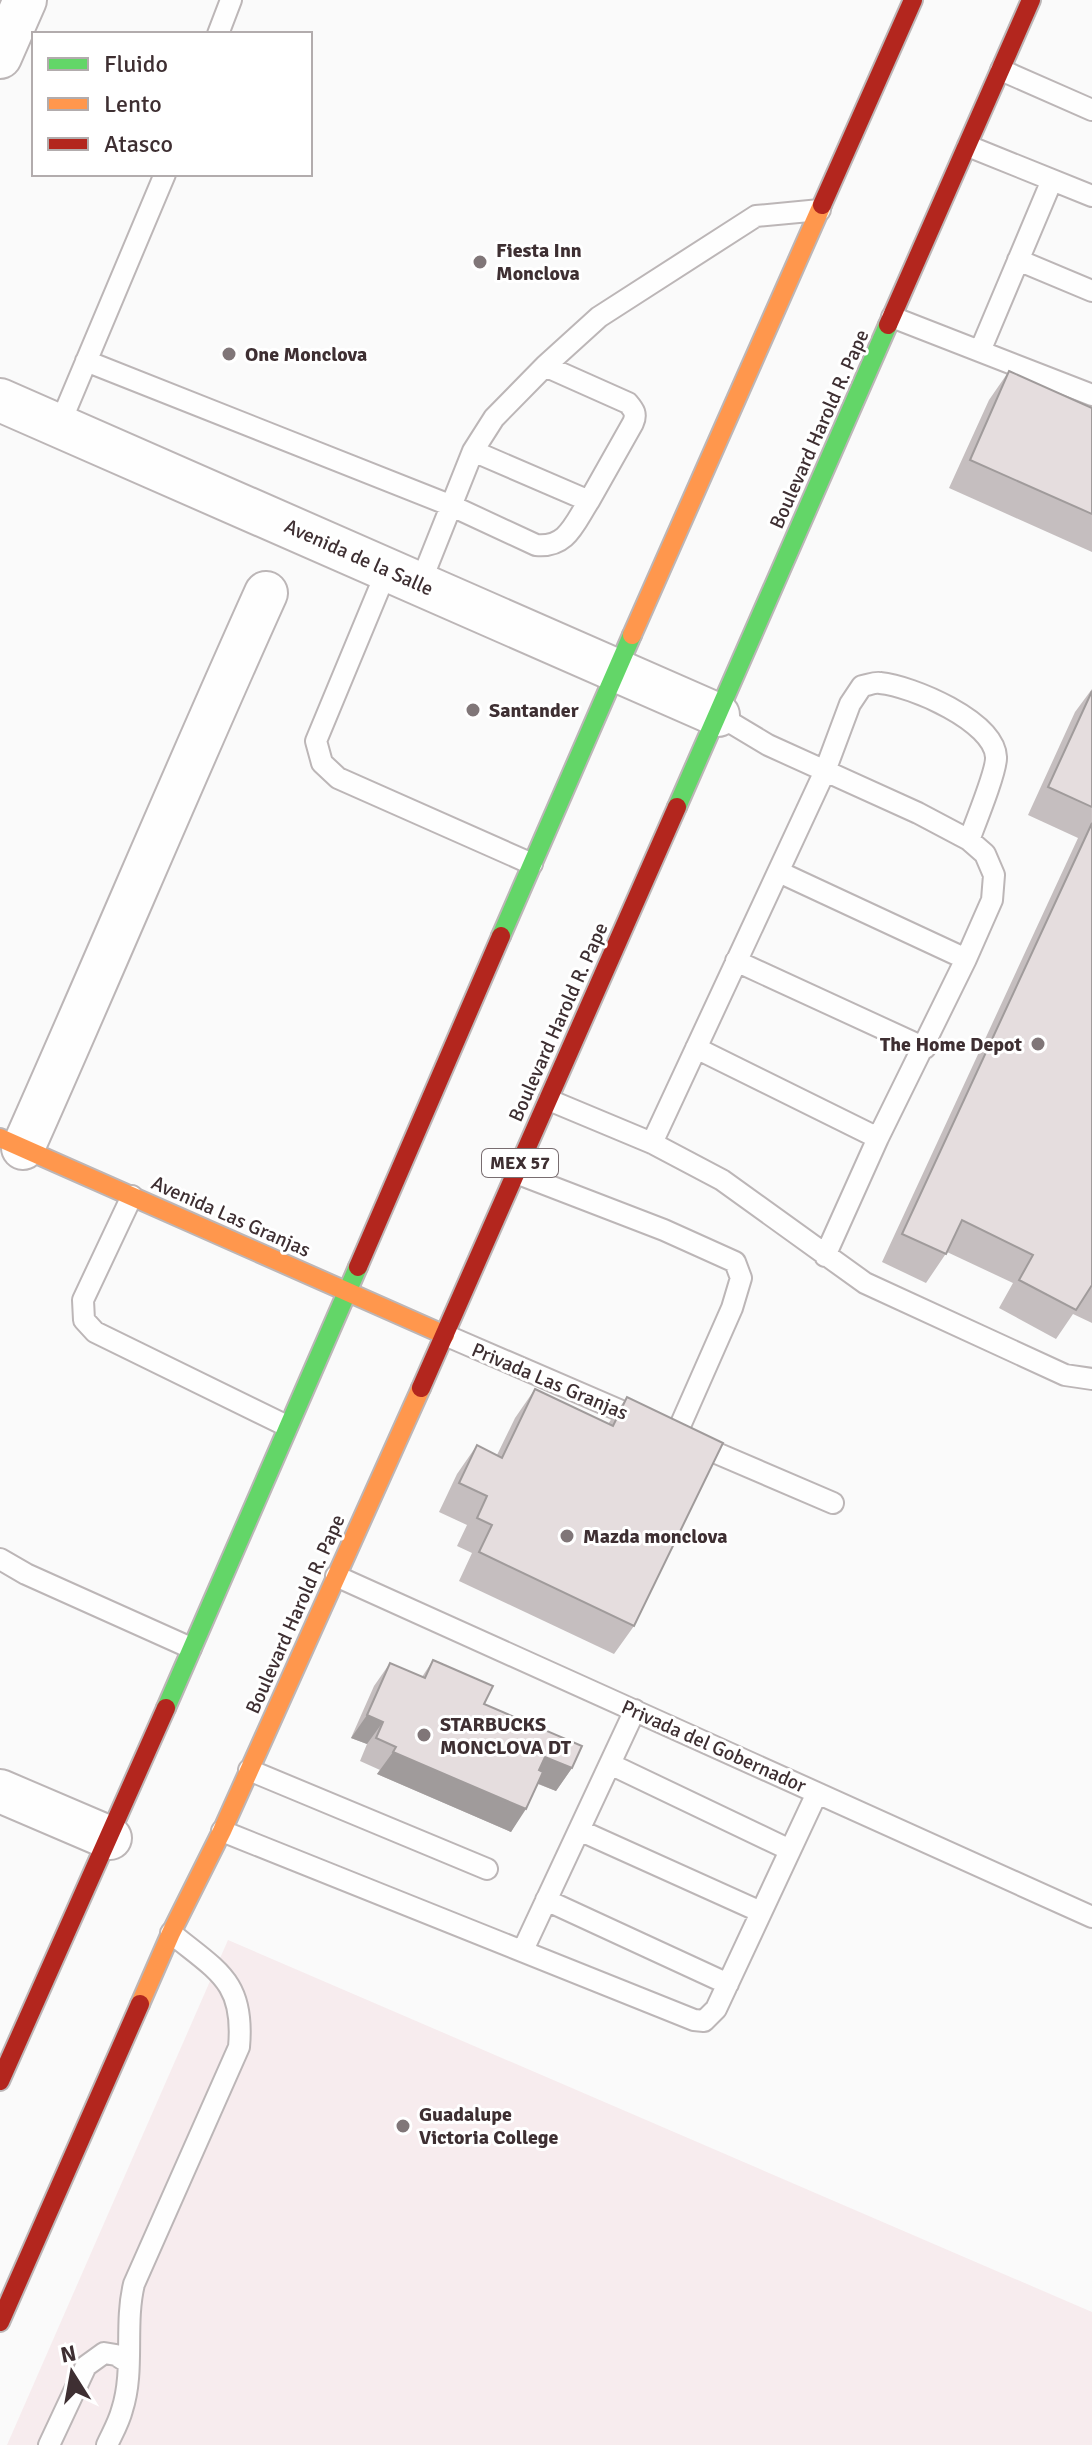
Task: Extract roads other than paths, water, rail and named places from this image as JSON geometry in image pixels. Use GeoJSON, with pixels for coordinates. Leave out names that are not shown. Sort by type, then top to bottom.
{"type":"FeatureCollection","features":[{"type":"Feature","properties":{"kind":"main road"},"geometry":{"type":"LineString","coordinates":[[0,2081],[110,1838],[532,864],[913,0]]}},
{"type":"Feature","properties":{"kind":"main road","name":"Boulevard Harold R. Pape"},"geometry":{"type":"LineString","coordinates":[[0,2322],[171,1933],[222,1831],[445,1335],[1031,0]]}},
{"type":"Feature","properties":{"kind":"main road","name":"Avenida Las Granjas"},"geometry":{"type":"LineString","coordinates":[[11,1143],[445,1335]]}},
{"type":"Feature","properties":{"kind":"street"},"geometry":{"type":"LineString","coordinates":[[0,57],[25,0]]}},
{"type":"Feature","properties":{"kind":"street","name":"Avenida de la Salle"},"geometry":{"type":"LineString","coordinates":[[0,400],[718,715]]}},
{"type":"Feature","properties":{"kind":"street"},"geometry":{"type":"LineString","coordinates":[[11,1143],[127,914],[176,792],[266,593]]}},
{"type":"Feature","properties":{"kind":"street"},"geometry":{"type":"LineString","coordinates":[[0,1791],[110,1838]]}},
{"type":"Feature","properties":{"kind":"lane"},"geometry":{"type":"LineString","coordinates":[[219,32],[231,0]]}},
{"type":"Feature","properties":{"kind":"lane"},"geometry":{"type":"LineString","coordinates":[[1001,70],[1092,110]]}},
{"type":"Feature","properties":{"kind":"lane"},"geometry":{"type":"LineString","coordinates":[[968,146],[1092,196]]}},
{"type":"Feature","properties":{"kind":"lane"},"geometry":{"type":"LineString","coordinates":[[59,426],[164,176]]}},
{"type":"Feature","properties":{"kind":"lane"},"geometry":{"type":"LineString","coordinates":[[980,351],[1052,180]]}},
{"type":"Feature","properties":{"kind":"lane"},"geometry":{"type":"LineString","coordinates":[[532,864],[338,778],[322,763],[316,741],[404,577],[452,506],[473,451],[494,418],[599,317],[756,216],[820,210]]}},
{"type":"Feature","properties":{"kind":"lane"},"geometry":{"type":"LineString","coordinates":[[1018,260],[1092,291]]}},
{"type":"Feature","properties":{"kind":"lane"},"geometry":{"type":"LineString","coordinates":[[892,317],[1092,395]]}},
{"type":"Feature","properties":{"kind":"lane"},"geometry":{"type":"LineString","coordinates":[[86,361],[452,506],[536,545],[551,546],[560,542],[589,501],[635,417],[628,403],[545,366]]}},
{"type":"Feature","properties":{"kind":"lane"},"geometry":{"type":"LineString","coordinates":[[473,451],[589,501]]}},
{"type":"Feature","properties":{"kind":"lane"},"geometry":{"type":"LineString","coordinates":[[652,1143],[825,771],[850,704],[862,686],[879,683],[947,706],[981,728],[992,742],[996,758],[969,840]]}},
{"type":"Feature","properties":{"kind":"lane"},"geometry":{"type":"LineString","coordinates":[[718,715],[768,745],[969,840],[985,854],[994,875],[992,900],[966,959],[925,1048],[878,1138],[825,1256]]}},
{"type":"Feature","properties":{"kind":"lane"},"geometry":{"type":"LineString","coordinates":[[779,872],[966,959]]}},
{"type":"Feature","properties":{"kind":"lane"},"geometry":{"type":"LineString","coordinates":[[736,961],[925,1048]]}},
{"type":"Feature","properties":{"kind":"lane"},"geometry":{"type":"LineString","coordinates":[[696,1048],[878,1138]]}},
{"type":"Feature","properties":{"kind":"lane"},"geometry":{"type":"LineString","coordinates":[[549,1100],[652,1143],[722,1180],[865,1283],[1065,1375],[1092,1379]]}},
{"type":"Feature","properties":{"kind":"lane"},"geometry":{"type":"LineString","coordinates":[[516,1173],[664,1230],[735,1262],[741,1278],[732,1308],[676,1435]]}},
{"type":"Feature","properties":{"kind":"lane"},"geometry":{"type":"LineString","coordinates":[[132,1196],[83,1300],[84,1320],[95,1332],[287,1426]]}},
{"type":"Feature","properties":{"kind":"lane","name":"Privada Las Granjas"},"geometry":{"type":"LineString","coordinates":[[445,1335],[833,1503]]}},
{"type":"Feature","properties":{"kind":"lane"},"geometry":{"type":"LineString","coordinates":[[0,1559],[26,1574],[191,1648]]}},
{"type":"Feature","properties":{"kind":"lane","name":"Privada del Gobernador"},"geometry":{"type":"LineString","coordinates":[[336,1576],[1092,1917]]}},
{"type":"Feature","properties":{"kind":"lane"},"geometry":{"type":"LineString","coordinates":[[523,1950],[635,1710]]}},
{"type":"Feature","properties":{"kind":"lane"},"geometry":{"type":"LineString","coordinates":[[610,1764],[790,1850]]}},
{"type":"Feature","properties":{"kind":"lane"},"geometry":{"type":"LineString","coordinates":[[249,1770],[487,1869]]}},
{"type":"Feature","properties":{"kind":"lane"},"geometry":{"type":"LineString","coordinates":[[222,1831],[694,2020],[704,2021],[716,2009],[817,1793]]}},
{"type":"Feature","properties":{"kind":"lane"},"geometry":{"type":"LineString","coordinates":[[579,1830],[761,1912]]}},
{"type":"Feature","properties":{"kind":"lane"},"geometry":{"type":"LineString","coordinates":[[546,1900],[728,1984]]}},
{"type":"Feature","properties":{"kind":"lane"},"geometry":{"type":"LineString","coordinates":[[107,2445],[123,2409],[128,2308],[134,2284],[239,2047],[242,2019],[233,1989],[224,1976],[171,1933]]}},
{"type":"Feature","properties":{"kind":"lane"},"geometry":{"type":"LineString","coordinates":[[49,2445],[86,2366],[104,2353],[116,2355],[127,2362]]}},
{"type":"Feature","properties":{"kind":"place","name":"Fiesta Inn Monclova"},"geometry":{"type":"Point","coordinates":[480,262]}},
{"type":"Feature","properties":{"kind":"place","name":"One Monclova"},"geometry":{"type":"Point","coordinates":[229,354]}},
{"type":"Feature","properties":{"kind":"place","name":"Santander"},"geometry":{"type":"Point","coordinates":[473,710]}},
{"type":"Feature","properties":{"kind":"place","name":"The Home Depot"},"geometry":{"type":"Point","coordinates":[1038,1044]}},
{"type":"Feature","properties":{"kind":"place","name":"Mazda monclova"},"geometry":{"type":"Point","coordinates":[567,1536]}},
{"type":"Feature","properties":{"kind":"place","name":"STARBUCKS MONCLOVA DT"},"geometry":{"type":"Point","coordinates":[424,1735]}},
{"type":"Feature","properties":{"kind":"place","name":"Guadalupe Victoria College"},"geometry":{"type":"Point","coordinates":[403,2126]}}]}
